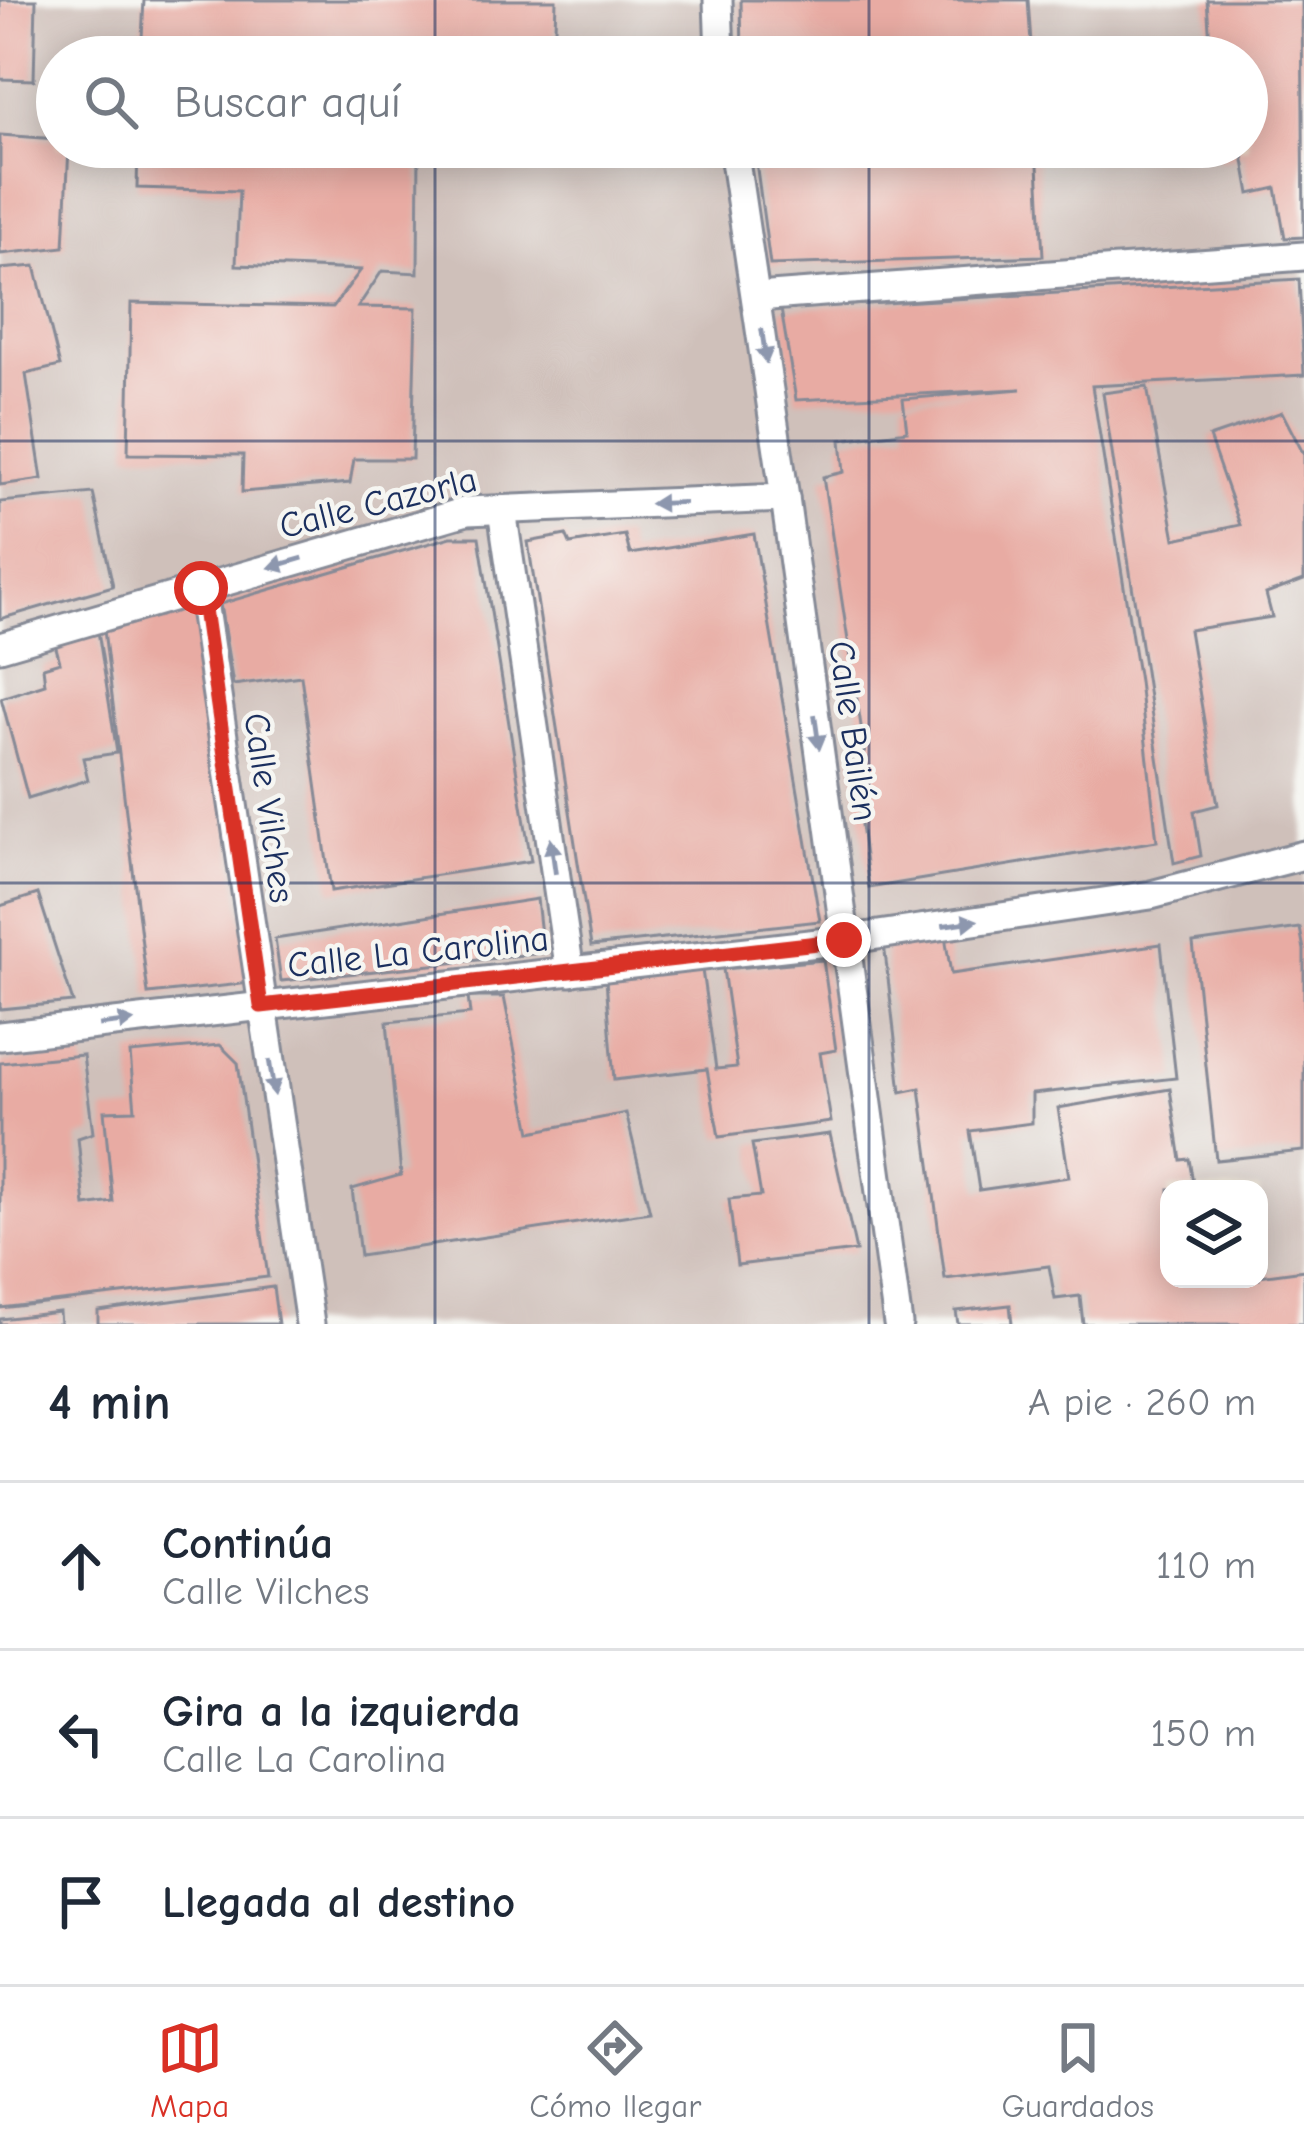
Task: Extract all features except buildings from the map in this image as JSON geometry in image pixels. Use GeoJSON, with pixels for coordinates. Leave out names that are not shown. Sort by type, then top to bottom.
{"type":"FeatureCollection","features":[{"type":"Feature","properties":{"kind":"street"},"geometry":{"type":"LineString","coordinates":[[718,0],[719,36]]}},
{"type":"Feature","properties":{"kind":"street","name":"Calle Bailén"},"geometry":{"type":"LineString","coordinates":[[736,168],[898,1324]]}},
{"type":"Feature","properties":{"kind":"street"},"geometry":{"type":"LineString","coordinates":[[757,297],[1304,256]]}},
{"type":"Feature","properties":{"kind":"street","name":"Calle Cazorla"},"geometry":{"type":"LineString","coordinates":[[0,647],[467,511],[785,498]]}},
{"type":"Feature","properties":{"kind":"street"},"geometry":{"type":"LineString","coordinates":[[502,509],[569,972]]}},
{"type":"Feature","properties":{"kind":"street","name":"Calle Vilches"},"geometry":{"type":"LineString","coordinates":[[201,588],[310,1324]]}},
{"type":"Feature","properties":{"kind":"street","name":"Calle La Carolina"},"geometry":{"type":"LineString","coordinates":[[0,1036],[844,940],[1151,895],[1304,855]]}},
{"type":"Feature","properties":{"kind":"shaded area"},"geometry":{"type":"Polygon","coordinates":[[[0,0],[1304,0],[1304,1324],[0,1324],[0,0]]]}},
{"type":"Feature","properties":{"kind":"route"},"geometry":{"type":"LineString","coordinates":[[201,588],[261,1006],[844,940]]}}]}
